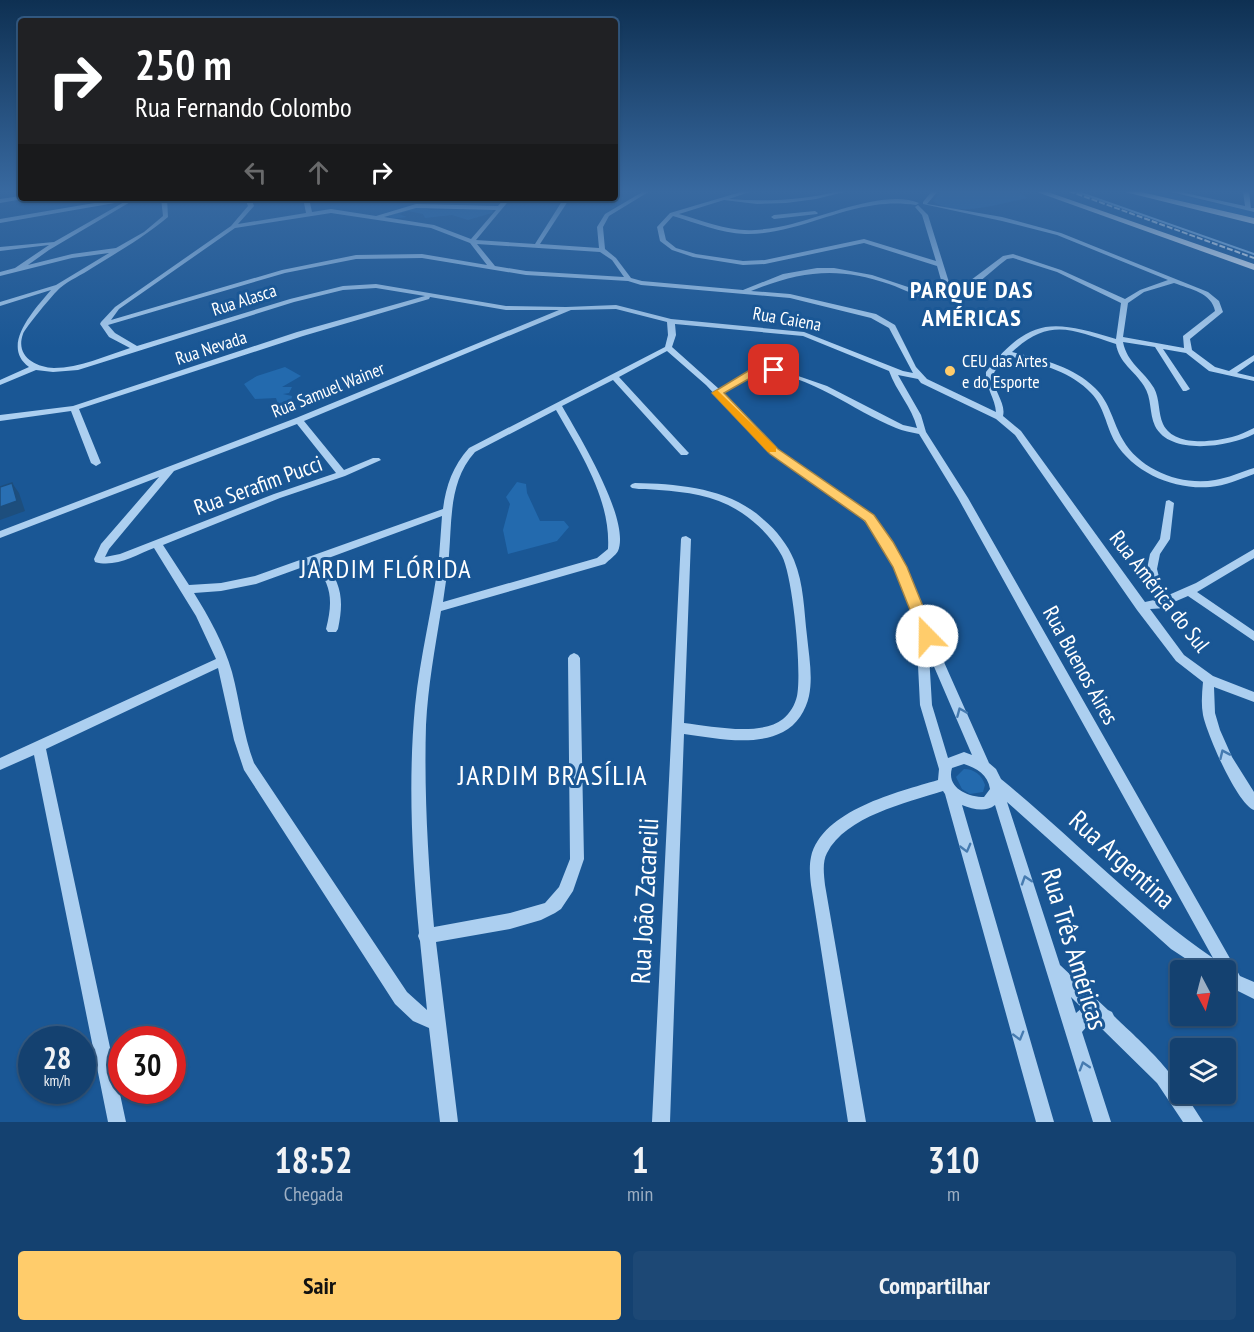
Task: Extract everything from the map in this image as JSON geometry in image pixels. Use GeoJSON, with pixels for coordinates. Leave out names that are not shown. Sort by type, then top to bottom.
{"type":"FeatureCollection","features":[{"type":"Feature","properties":{"kind":"main road"},"geometry":{"type":"LineString","coordinates":[[1187,243],[1254,267]]}},
{"type":"Feature","properties":{"kind":"street"},"geometry":{"type":"LineString","coordinates":[[0,249],[48,243]]}},
{"type":"Feature","properties":{"kind":"street"},"geometry":{"type":"LineString","coordinates":[[18,269],[57,243]]}},
{"type":"Feature","properties":{"kind":"street"},"geometry":{"type":"LineString","coordinates":[[0,304],[58,286],[129,243]]}},
{"type":"Feature","properties":{"kind":"street"},"geometry":{"type":"LineString","coordinates":[[104,324],[117,308],[210,243]]}},
{"type":"Feature","properties":{"kind":"street"},"geometry":{"type":"LineString","coordinates":[[473,243],[494,269]]}},
{"type":"Feature","properties":{"kind":"street"},"geometry":{"type":"LineString","coordinates":[[501,243],[602,250],[615,259],[629,279]]}},
{"type":"Feature","properties":{"kind":"street"},"geometry":{"type":"LineString","coordinates":[[601,243],[602,250]]}},
{"type":"Feature","properties":{"kind":"street"},"geometry":{"type":"LineString","coordinates":[[666,243],[674,249],[716,261],[771,261],[852,243]]}},
{"type":"Feature","properties":{"kind":"street"},"geometry":{"type":"LineString","coordinates":[[872,243],[938,264]]}},
{"type":"Feature","properties":{"kind":"street"},"geometry":{"type":"LineString","coordinates":[[934,243],[938,264],[950,295]]}},
{"type":"Feature","properties":{"kind":"street"},"geometry":{"type":"LineString","coordinates":[[1078,243],[1206,293],[1219,307],[1219,312],[1186,338],[1188,351]]}},
{"type":"Feature","properties":{"kind":"street"},"geometry":{"type":"LineString","coordinates":[[1,274],[88,253],[118,250]]}},
{"type":"Feature","properties":{"kind":"street"},"geometry":{"type":"LineString","coordinates":[[104,324],[262,277],[334,260],[422,256],[494,269],[629,279],[641,283],[744,291],[811,300],[873,316],[892,327],[919,377]]}},
{"type":"Feature","properties":{"kind":"street"},"geometry":{"type":"LineString","coordinates":[[744,291],[802,270],[850,271],[933,296],[950,295],[1005,257],[1013,256],[1059,271],[1125,302]]}},
{"type":"Feature","properties":{"kind":"street"},"geometry":{"type":"LineString","coordinates":[[784,257],[802,270]]}},
{"type":"Feature","properties":{"kind":"street"},"geometry":{"type":"LineString","coordinates":[[771,261],[783,275]]}},
{"type":"Feature","properties":{"kind":"street"},"geometry":{"type":"LineString","coordinates":[[1176,280],[1142,291],[1125,302],[1119,340],[1122,355],[1151,389],[1159,425],[1168,435],[1188,441],[1222,443],[1234,441],[1254,431]]}},
{"type":"Feature","properties":{"kind":"street"},"geometry":{"type":"LineString","coordinates":[[34,368],[23,360],[16,343],[19,333],[58,286]]}},
{"type":"Feature","properties":{"kind":"street","name":"Rua Alasca"},"geometry":{"type":"LineString","coordinates":[[34,368],[55,371],[75,368],[330,290],[376,286],[430,297],[506,308],[570,308]]}},
{"type":"Feature","properties":{"kind":"street","name":"Rua Nevada"},"geometry":{"type":"LineString","coordinates":[[0,418],[74,408],[300,334],[430,297]]}},
{"type":"Feature","properties":{"kind":"street","name":"Rua Samuel Wainer"},"geometry":{"type":"LineString","coordinates":[[0,535],[299,420],[570,308],[616,307],[671,321]]}},
{"type":"Feature","properties":{"kind":"street"},"geometry":{"type":"LineString","coordinates":[[449,1122],[426,936],[420,744],[422,694],[436,608],[447,511],[458,468],[466,455],[668,348],[672,335],[671,321]]}},
{"type":"Feature","properties":{"kind":"street","name":"Rua Caiena"},"geometry":{"type":"LineString","coordinates":[[671,321],[804,334],[892,369],[919,377]]}},
{"type":"Feature","properties":{"kind":"street"},"geometry":{"type":"LineString","coordinates":[[104,324],[112,335],[136,349]]}},
{"type":"Feature","properties":{"kind":"street"},"geometry":{"type":"LineString","coordinates":[[999,417],[1000,407],[988,380],[990,372],[1005,353],[1024,336],[1054,326],[1072,328],[1119,340],[1188,351],[1203,364],[1230,374],[1254,379]]}},
{"type":"Feature","properties":{"kind":"street"},"geometry":{"type":"LineString","coordinates":[[1157,345],[1186,389]]}},
{"type":"Feature","properties":{"kind":"street"},"geometry":{"type":"LineString","coordinates":[[668,348],[717,393],[774,452],[869,518],[888,545],[900,567],[921,624],[984,766],[997,787],[988,803],[978,805],[968,803],[947,781]]}},
{"type":"Feature","properties":{"kind":"street"},"geometry":{"type":"LineString","coordinates":[[1005,353],[1056,368],[1089,386],[1100,399],[1122,446],[1141,466],[1148,470],[1172,478],[1210,484],[1254,471]]}},
{"type":"Feature","properties":{"kind":"street"},"geometry":{"type":"LineString","coordinates":[[1230,374],[1254,357]]}},
{"type":"Feature","properties":{"kind":"street","name":"Rua Caiena"},"geometry":{"type":"LineString","coordinates":[[892,369],[911,365]]}},
{"type":"Feature","properties":{"kind":"street"},"geometry":{"type":"LineString","coordinates":[[0,383],[34,368]]}},
{"type":"Feature","properties":{"kind":"street","name":"Rua Buenos Aires"},"geometry":{"type":"LineString","coordinates":[[892,369],[898,385],[920,421],[922,432],[966,503],[1219,960]]}},
{"type":"Feature","properties":{"kind":"street"},"geometry":{"type":"LineString","coordinates":[[717,393],[757,370],[774,370],[824,388],[900,427],[922,432]]}},
{"type":"Feature","properties":{"kind":"street"},"geometry":{"type":"LineString","coordinates":[[614,376],[684,453]]}},
{"type":"Feature","properties":{"kind":"street","name":"Rua América do Sul"},"geometry":{"type":"LineString","coordinates":[[919,377],[930,385],[999,417],[1018,433],[1141,607],[1180,658],[1209,680],[1205,697],[1211,725],[1228,763],[1254,804]]}},
{"type":"Feature","properties":{"kind":"street"},"geometry":{"type":"LineString","coordinates":[[436,608],[601,561],[610,554],[614,546],[607,509],[597,478],[557,405]]}},
{"type":"Feature","properties":{"kind":"street"},"geometry":{"type":"LineString","coordinates":[[74,408],[96,463]]}},
{"type":"Feature","properties":{"kind":"street","name":"Rua Serafim Pucci"},"geometry":{"type":"LineString","coordinates":[[171,469],[105,547],[99,559],[111,560],[157,544],[277,496],[342,474],[299,420]]}},
{"type":"Feature","properties":{"kind":"street"},"geometry":{"type":"LineString","coordinates":[[342,474],[376,460]]}},
{"type":"Feature","properties":{"kind":"street"},"geometry":{"type":"LineString","coordinates":[[635,486],[674,486],[691,489],[712,495],[751,512],[762,521],[789,558],[796,590],[806,694],[789,722],[772,732],[750,734],[678,728]]}},
{"type":"Feature","properties":{"kind":"street"},"geometry":{"type":"LineString","coordinates":[[1162,605],[1156,591],[1152,569],[1155,554],[1165,539],[1169,503]]}},
{"type":"Feature","properties":{"kind":"street"},"geometry":{"type":"LineString","coordinates":[[186,589],[238,585],[447,511]]}},
{"type":"Feature","properties":{"kind":"street","name":"Rua João Zacareili"},"geometry":{"type":"LineString","coordinates":[[661,1122],[686,539]]}},
{"type":"Feature","properties":{"kind":"street"},"geometry":{"type":"LineString","coordinates":[[157,544],[208,625],[222,661],[240,746],[249,766],[401,998],[419,1015],[437,1023]]}},
{"type":"Feature","properties":{"kind":"street"},"geometry":{"type":"LineString","coordinates":[[1141,607],[1162,605],[1190,592],[1234,563],[1254,553]]}},
{"type":"Feature","properties":{"kind":"street"},"geometry":{"type":"LineString","coordinates":[[316,559],[333,582],[337,605],[332,629]]}},
{"type":"Feature","properties":{"kind":"street"},"geometry":{"type":"LineString","coordinates":[[1234,563],[1254,564]]}},
{"type":"Feature","properties":{"kind":"street"},"geometry":{"type":"LineString","coordinates":[[1190,592],[1254,637]]}},
{"type":"Feature","properties":{"kind":"street"},"geometry":{"type":"LineString","coordinates":[[921,624],[926,705],[1045,1122]]}},
{"type":"Feature","properties":{"kind":"street"},"geometry":{"type":"LineString","coordinates":[[426,936],[531,916],[549,909],[570,883],[577,859],[574,658]]}},
{"type":"Feature","properties":{"kind":"street"},"geometry":{"type":"LineString","coordinates":[[0,764],[222,661]]}},
{"type":"Feature","properties":{"kind":"street"},"geometry":{"type":"LineString","coordinates":[[1209,680],[1254,698]]}},
{"type":"Feature","properties":{"kind":"street"},"geometry":{"type":"LineString","coordinates":[[39,747],[117,1122]]}},
{"type":"Feature","properties":{"kind":"street"},"geometry":{"type":"LineString","coordinates":[[947,781],[954,760],[964,759],[984,766]]}},
{"type":"Feature","properties":{"kind":"street"},"geometry":{"type":"LineString","coordinates":[[857,1122],[818,885],[817,866],[820,849],[842,826],[875,806],[947,781]]}},
{"type":"Feature","properties":{"kind":"street","name":"Rua Argentina"},"geometry":{"type":"LineString","coordinates":[[997,787],[1177,943],[1202,960]]}},
{"type":"Feature","properties":{"kind":"street","name":"Rua Três Américas"},"geometry":{"type":"LineString","coordinates":[[997,787],[1102,1122]]}},
{"type":"Feature","properties":{"kind":"street"},"geometry":{"type":"LineString","coordinates":[[1056,971],[1163,1077],[1194,1122]]}},
{"type":"Feature","properties":{"kind":"street"},"geometry":{"type":"LineString","coordinates":[[1236,982],[1254,991]]}},
{"type":"Feature","properties":{"kind":"street"},"geometry":{"type":"LineString","coordinates":[[1073,1029],[1084,1016],[1106,1018]]}},
{"type":"Feature","properties":{"kind":"shaded area"},"geometry":{"type":"Polygon","coordinates":[[[285,367],[301,376],[282,387],[292,387],[289,393],[283,394],[292,396],[291,403],[295,410],[290,415],[282,416],[276,398],[255,399],[244,384],[257,376],[285,367]]]}},
{"type":"Feature","properties":{"kind":"shaded area"},"geometry":{"type":"Polygon","coordinates":[[[517,482],[526,484],[527,493],[540,521],[564,521],[569,527],[557,541],[508,554],[503,530],[510,504],[506,497],[517,482]]]}},
{"type":"Feature","properties":{"kind":"shaded area"},"geometry":{"type":"Polygon","coordinates":[[[964,769],[974,771],[980,776],[985,785],[983,792],[970,794],[962,789],[956,777],[964,769]]]}},
{"type":"Feature","properties":{"kind":"building"},"geometry":{"type":"Polygon","coordinates":[[[12,483],[17,501],[0,507],[0,487],[12,483]]]}},
{"type":"Feature","properties":{"kind":"waterway"},"geometry":{"type":"LineString","coordinates":[[1224,243],[1254,254]]}},
{"type":"Feature","properties":{"kind":"railway"},"geometry":{"type":"LineString","coordinates":[[1214,243],[1254,258]]}},
{"type":"Feature","properties":{"kind":"slow traffic"},"geometry":{"type":"LineString","coordinates":[[717,393],[772,450]]}},
{"type":"Feature","properties":{"kind":"place","name":"CEU das Artes e do Esporte"},"geometry":{"type":"Point","coordinates":[950,371]}},
{"type":"Feature","properties":{"kind":"district","name":"PARQUE DAS AMÉRICAS"},"geometry":{"type":"Point","coordinates":[972,304]}},
{"type":"Feature","properties":{"kind":"district","name":"JARDIM FLÓRIDA"},"geometry":{"type":"Point","coordinates":[386,569]}},
{"type":"Feature","properties":{"kind":"district","name":"JARDIM BRASÍLIA"},"geometry":{"type":"Point","coordinates":[553,775]}},
{"type":"Feature","properties":{"kind":"route"},"geometry":{"type":"LineString","coordinates":[[774,370],[764,368],[757,370],[717,393],[774,452],[869,518],[900,567],[927,636]]}}]}
